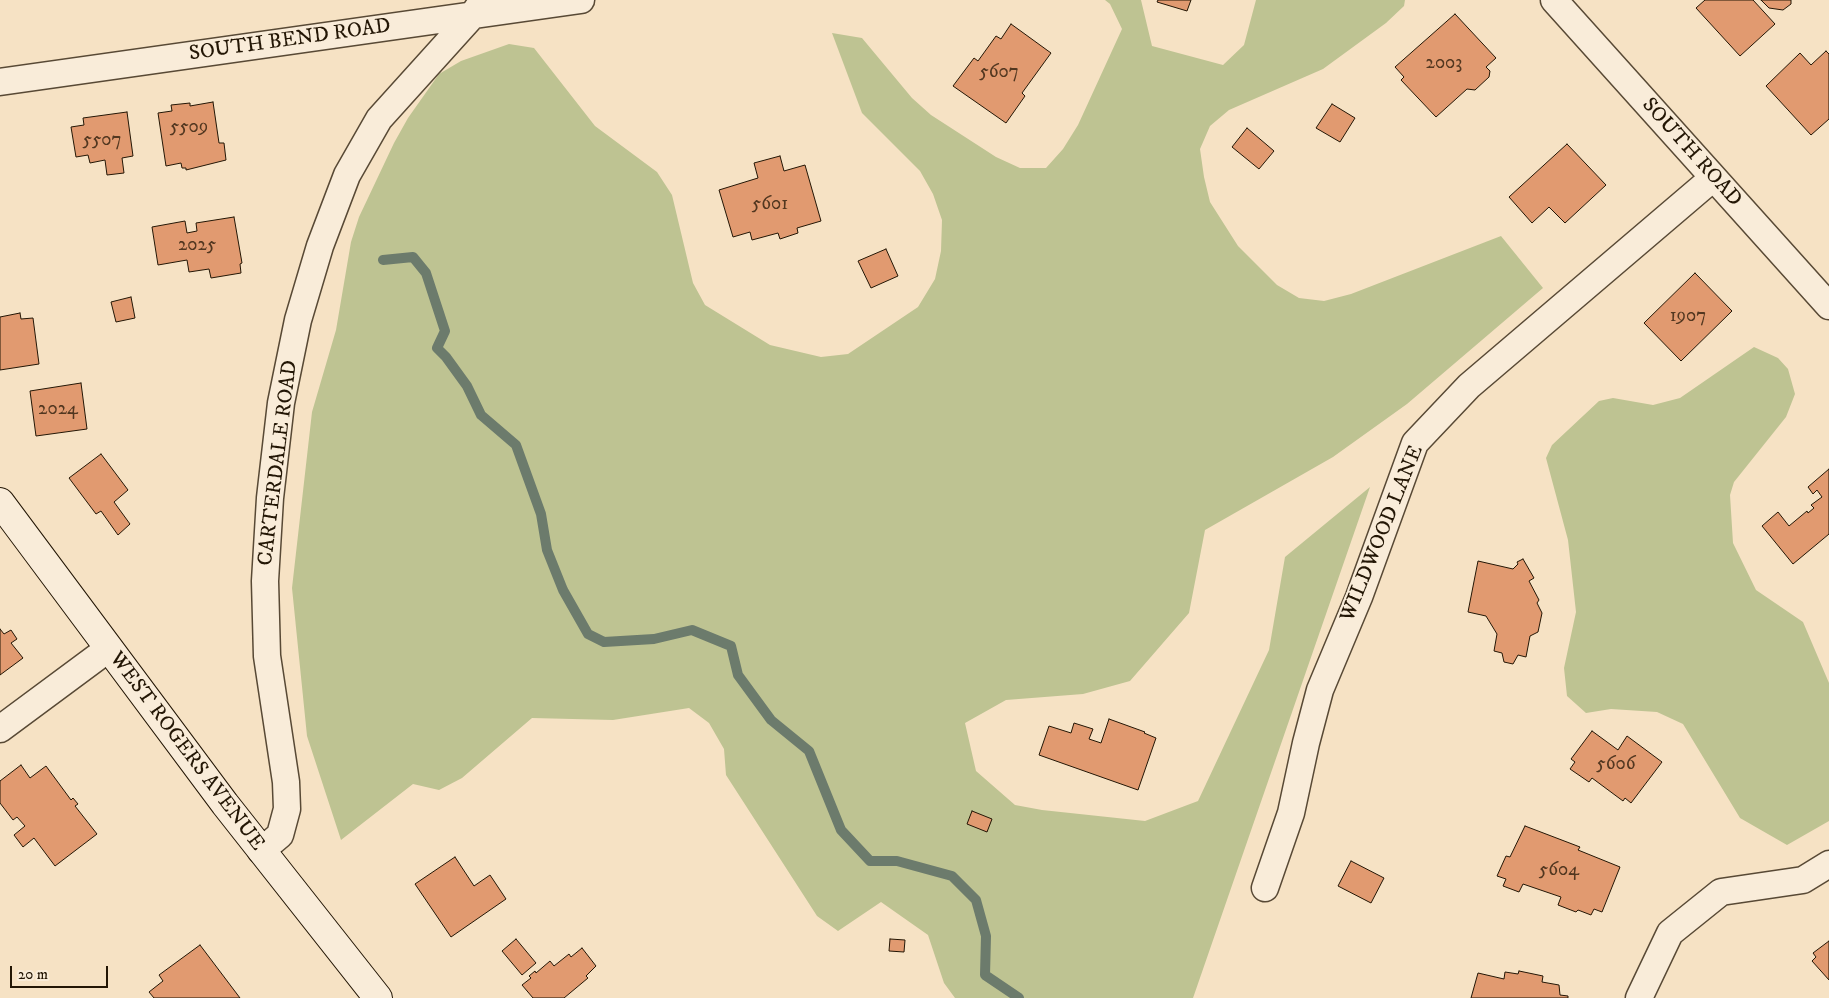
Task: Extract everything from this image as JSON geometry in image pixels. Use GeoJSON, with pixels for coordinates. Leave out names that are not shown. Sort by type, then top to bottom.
{"type":"FeatureCollection","features":[{"type":"Feature","properties":{"kind":"street","name":"SOUTH BEND ROAD"},"geometry":{"type":"LineString","coordinates":[[0,82],[477,8],[581,0]]}},
{"type":"Feature","properties":{"kind":"street","name":"SOUTH ROAD"},"geometry":{"type":"LineString","coordinates":[[1554,0],[1829,306]]}},
{"type":"Feature","properties":{"kind":"street","name":"CARTERDALE ROAD"},"geometry":{"type":"LineString","coordinates":[[261,851],[280,834],[287,809],[286,782],[267,656],[265,581],[270,498],[281,403],[298,320],[320,246],[347,175],[379,119],[477,8]]}},
{"type":"Feature","properties":{"kind":"street","name":"WILDWOOD LANE"},"geometry":{"type":"LineString","coordinates":[[1265,888],[1291,813],[1320,690],[1359,597],[1415,443],[1469,386],[1713,178]]}},
{"type":"Feature","properties":{"kind":"street","name":"WEST ROGERS AVENUE"},"geometry":{"type":"LineString","coordinates":[[0,502],[108,649],[261,851],[378,998]]}},
{"type":"Feature","properties":{"kind":"street"},"geometry":{"type":"LineString","coordinates":[[0,729],[108,649]]}},
{"type":"Feature","properties":{"kind":"street"},"geometry":{"type":"LineString","coordinates":[[1639,998],[1670,933],[1721,892],[1802,880],[1829,864]]}},
{"type":"Feature","properties":{"kind":"green space"},"geometry":{"type":"Polygon","coordinates":[[[1105,0],[1141,0],[1152,46],[1223,65],[1244,45],[1256,0],[1405,0],[1404,6],[1386,23],[1323,69],[1229,110],[1210,126],[1200,149],[1210,202],[1238,246],[1277,285],[1299,298],[1324,301],[1351,294],[1501,236],[1543,288],[1407,404],[1333,457],[1205,530],[1189,613],[1130,681],[1083,694],[1006,700],[965,723],[976,771],[1015,805],[1042,810],[1145,821],[1198,801],[1269,650],[1285,557],[1370,487],[1193,998],[955,998],[944,983],[928,935],[881,902],[838,931],[817,916],[726,775],[724,749],[709,723],[689,708],[613,720],[532,718],[462,778],[439,790],[413,784],[341,840],[307,736],[292,588],[312,412],[336,330],[351,242],[359,217],[394,143],[408,118],[439,74],[461,61],[509,44],[534,48],[595,126],[657,172],[672,195],[693,283],[705,305],[770,345],[821,357],[848,354],[918,307],[935,279],[941,251],[942,220],[933,194],[920,171],[862,113],[832,33],[862,38],[912,98],[931,115],[996,157],[1020,168],[1046,168],[1063,149],[1078,125],[1122,29],[1110,4],[1105,0]]]}},
{"type":"Feature","properties":{"kind":"green space"},"geometry":{"type":"Polygon","coordinates":[[[1754,347],[1778,358],[1788,369],[1795,394],[1786,417],[1734,482],[1730,495],[1733,543],[1756,590],[1803,622],[1829,683],[1829,821],[1787,845],[1740,818],[1683,724],[1657,712],[1611,709],[1586,713],[1567,696],[1564,668],[1576,612],[1568,540],[1546,458],[1552,445],[1599,401],[1613,398],[1653,405],[1680,398],[1754,347]]]}},
{"type":"Feature","properties":{"kind":"building"},"geometry":{"type":"Polygon","coordinates":[[[1158,0],[1191,0],[1187,11],[1157,2],[1158,0]]]}},
{"type":"Feature","properties":{"kind":"building"},"geometry":{"type":"Polygon","coordinates":[[[1705,0],[1753,0],[1775,24],[1740,56],[1696,8],[1705,0]]]}},
{"type":"Feature","properties":{"kind":"building"},"geometry":{"type":"Polygon","coordinates":[[[1761,0],[1791,0],[1791,4],[1783,10],[1769,8],[1761,0]]]}},
{"type":"Feature","properties":{"kind":"building"},"geometry":{"type":"Polygon","coordinates":[[[1455,14],[1496,58],[1486,67],[1490,71],[1489,77],[1475,90],[1467,89],[1436,117],[1401,80],[1404,77],[1395,67],[1455,14]]]}},
{"type":"Feature","properties":{"kind":"building"},"geometry":{"type":"Polygon","coordinates":[[[1011,24],[1051,53],[1022,93],[1025,96],[1006,123],[953,86],[974,58],[978,61],[996,36],[1001,39],[1011,24]]]}},
{"type":"Feature","properties":{"kind":"building"},"geometry":{"type":"Polygon","coordinates":[[[1826,51],[1829,54],[1829,119],[1811,135],[1766,86],[1800,53],[1811,65],[1826,51]]]}},
{"type":"Feature","properties":{"kind":"building"},"geometry":{"type":"Polygon","coordinates":[[[213,102],[219,143],[224,143],[226,160],[186,170],[186,168],[182,168],[181,163],[166,166],[158,113],[172,111],[171,105],[190,103],[190,106],[213,102]]]}},
{"type":"Feature","properties":{"kind":"building"},"geometry":{"type":"Polygon","coordinates":[[[1332,104],[1355,118],[1340,142],[1316,128],[1332,104]]]}},
{"type":"Feature","properties":{"kind":"building"},"geometry":{"type":"Polygon","coordinates":[[[127,112],[133,156],[122,158],[124,173],[107,175],[105,160],[90,163],[88,155],[76,157],[71,127],[84,125],[83,118],[127,112]]]}},
{"type":"Feature","properties":{"kind":"building"},"geometry":{"type":"Polygon","coordinates":[[[1247,128],[1274,151],[1259,169],[1232,147],[1247,128]]]}},
{"type":"Feature","properties":{"kind":"building"},"geometry":{"type":"Polygon","coordinates":[[[1567,144],[1606,185],[1565,223],[1549,207],[1532,223],[1509,197],[1567,144]]]}},
{"type":"Feature","properties":{"kind":"building"},"geometry":{"type":"Polygon","coordinates":[[[780,156],[784,171],[805,165],[821,221],[797,228],[798,233],[780,239],[778,233],[752,240],[750,232],[733,237],[719,190],[758,178],[754,163],[780,156]]]}},
{"type":"Feature","properties":{"kind":"building"},"geometry":{"type":"Polygon","coordinates":[[[234,217],[242,263],[240,264],[241,273],[211,278],[209,269],[189,272],[187,260],[158,265],[152,227],[185,221],[187,233],[197,231],[196,223],[234,217]]]}},
{"type":"Feature","properties":{"kind":"building"},"geometry":{"type":"Polygon","coordinates":[[[886,249],[898,276],[871,288],[858,261],[886,249]]]}},
{"type":"Feature","properties":{"kind":"building"},"geometry":{"type":"Polygon","coordinates":[[[1695,273],[1732,311],[1681,361],[1644,323],[1695,273]]]}},
{"type":"Feature","properties":{"kind":"building"},"geometry":{"type":"Polygon","coordinates":[[[131,297],[135,318],[116,322],[111,302],[131,297]]]}},
{"type":"Feature","properties":{"kind":"building"},"geometry":{"type":"Polygon","coordinates":[[[20,313],[21,319],[33,318],[39,364],[0,370],[0,317],[20,313]]]}},
{"type":"Feature","properties":{"kind":"building"},"geometry":{"type":"Polygon","coordinates":[[[81,383],[87,429],[36,436],[30,391],[81,383]]]}},
{"type":"Feature","properties":{"kind":"building"},"geometry":{"type":"Polygon","coordinates":[[[101,454],[128,490],[114,502],[130,524],[118,535],[101,511],[96,514],[69,478],[101,454]]]}},
{"type":"Feature","properties":{"kind":"building"},"geometry":{"type":"Polygon","coordinates":[[[1829,469],[1829,534],[1793,564],[1762,526],[1778,512],[1789,526],[1807,511],[1808,513],[1814,508],[1811,505],[1822,497],[1817,490],[1813,494],[1808,487],[1829,469]]]}},
{"type":"Feature","properties":{"kind":"building"},"geometry":{"type":"Polygon","coordinates":[[[1523,559],[1534,578],[1529,581],[1539,600],[1537,603],[1542,613],[1538,632],[1530,636],[1526,657],[1518,655],[1513,664],[1504,662],[1502,653],[1494,651],[1497,634],[1486,616],[1468,612],[1478,561],[1513,569],[1518,564],[1517,562],[1523,559]]]}},
{"type":"Feature","properties":{"kind":"building"},"geometry":{"type":"Polygon","coordinates":[[[0,629],[4,634],[11,630],[17,639],[11,643],[23,658],[0,675],[0,629]]]}},
{"type":"Feature","properties":{"kind":"building"},"geometry":{"type":"Polygon","coordinates":[[[1109,719],[1156,738],[1138,790],[1039,755],[1049,726],[1071,733],[1074,723],[1093,729],[1089,739],[1101,743],[1109,719]]]}},
{"type":"Feature","properties":{"kind":"building"},"geometry":{"type":"Polygon","coordinates":[[[1592,731],[1618,750],[1627,736],[1662,762],[1631,803],[1625,798],[1623,801],[1592,778],[1589,782],[1570,769],[1575,762],[1571,759],[1592,731]]]}},
{"type":"Feature","properties":{"kind":"building"},"geometry":{"type":"Polygon","coordinates":[[[21,765],[30,778],[46,766],[71,800],[73,798],[78,804],[75,806],[97,834],[55,866],[34,838],[23,847],[14,835],[25,826],[17,817],[13,820],[0,803],[0,781],[21,765]]]}},
{"type":"Feature","properties":{"kind":"building"},"geometry":{"type":"Polygon","coordinates":[[[972,811],[992,819],[987,832],[967,824],[972,811]]]}},
{"type":"Feature","properties":{"kind":"building"},"geometry":{"type":"Polygon","coordinates":[[[1525,826],[1580,847],[1578,850],[1620,867],[1602,912],[1594,909],[1591,915],[1578,910],[1576,912],[1558,905],[1561,897],[1523,884],[1519,892],[1503,886],[1506,879],[1497,876],[1506,856],[1510,857],[1525,826]]]}},
{"type":"Feature","properties":{"kind":"building"},"geometry":{"type":"Polygon","coordinates":[[[455,857],[474,886],[490,875],[506,899],[451,937],[415,884],[455,857]]]}},
{"type":"Feature","properties":{"kind":"building"},"geometry":{"type":"Polygon","coordinates":[[[1351,861],[1384,878],[1371,903],[1338,886],[1351,861]]]}},
{"type":"Feature","properties":{"kind":"building"},"geometry":{"type":"Polygon","coordinates":[[[516,939],[536,963],[522,975],[502,951],[516,939]]]}},
{"type":"Feature","properties":{"kind":"building"},"geometry":{"type":"Polygon","coordinates":[[[890,939],[905,940],[904,952],[889,951],[890,939]]]}},
{"type":"Feature","properties":{"kind":"building"},"geometry":{"type":"Polygon","coordinates":[[[1829,941],[1829,980],[1812,961],[1816,957],[1813,953],[1829,941]]]}},
{"type":"Feature","properties":{"kind":"building"},"geometry":{"type":"Polygon","coordinates":[[[200,945],[240,998],[154,998],[149,992],[163,981],[159,975],[200,945]]]}},
{"type":"Feature","properties":{"kind":"building"},"geometry":{"type":"Polygon","coordinates":[[[582,948],[596,966],[586,976],[588,978],[564,998],[533,998],[522,985],[531,978],[529,976],[535,971],[536,973],[550,961],[554,966],[569,954],[571,957],[582,948]]]}},
{"type":"Feature","properties":{"kind":"building"},"geometry":{"type":"Polygon","coordinates":[[[1519,971],[1543,976],[1542,982],[1559,985],[1560,995],[1568,996],[1568,998],[1471,998],[1478,973],[1504,979],[1505,972],[1518,974],[1519,971]]]}},
{"type":"Feature","properties":{"kind":"waterway"},"geometry":{"type":"LineString","coordinates":[[383,260],[413,257],[426,273],[445,331],[437,348],[467,386],[481,415],[516,445],[541,514],[547,550],[563,590],[588,634],[604,642],[654,639],[692,630],[731,646],[738,675],[771,720],[809,751],[841,830],[870,861],[897,861],[952,876],[976,900],[986,936],[985,975],[1019,998]]}}]}
